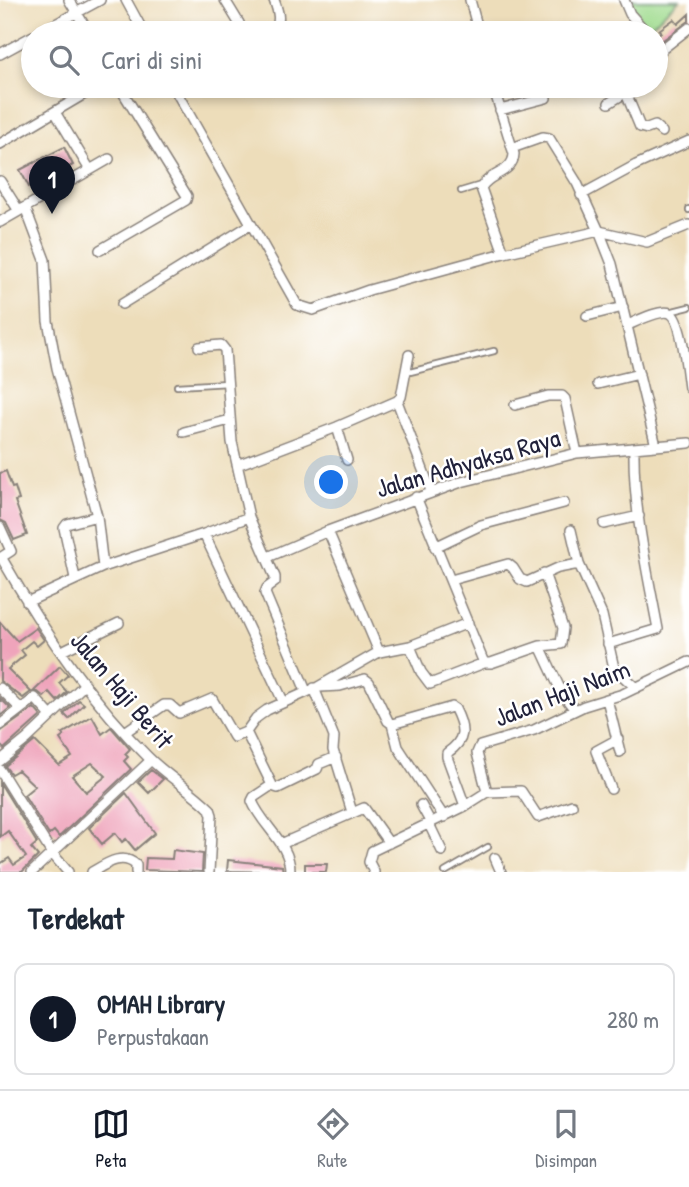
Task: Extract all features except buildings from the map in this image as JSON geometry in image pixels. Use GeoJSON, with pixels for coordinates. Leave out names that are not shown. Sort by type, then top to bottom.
{"type":"FeatureCollection","features":[{"type":"Feature","properties":{"kind":"street"},"geometry":{"type":"LineString","coordinates":[[69,0],[82,21]]}},
{"type":"Feature","properties":{"kind":"street"},"geometry":{"type":"LineString","coordinates":[[62,21],[100,0]]}},
{"type":"Feature","properties":{"kind":"street"},"geometry":{"type":"LineString","coordinates":[[126,0],[137,21]]}},
{"type":"Feature","properties":{"kind":"street"},"geometry":{"type":"LineString","coordinates":[[225,0],[238,21]]}},
{"type":"Feature","properties":{"kind":"street"},"geometry":{"type":"LineString","coordinates":[[274,0],[279,21]]}},
{"type":"Feature","properties":{"kind":"street"},"geometry":{"type":"LineString","coordinates":[[471,0],[476,21]]}},
{"type":"Feature","properties":{"kind":"street"},"geometry":{"type":"LineString","coordinates":[[624,0],[629,14],[636,21]]}},
{"type":"Feature","properties":{"kind":"street"},"geometry":{"type":"LineString","coordinates":[[668,42],[689,28]]}},
{"type":"Feature","properties":{"kind":"street"},"geometry":{"type":"LineString","coordinates":[[0,54],[21,43]]}},
{"type":"Feature","properties":{"kind":"street"},"geometry":{"type":"LineString","coordinates":[[0,144],[77,98]]}},
{"type":"Feature","properties":{"kind":"street"},"geometry":{"type":"LineString","coordinates":[[100,250],[186,200],[187,196],[126,98]]}},
{"type":"Feature","properties":{"kind":"street"},"geometry":{"type":"LineString","coordinates":[[180,98],[297,305],[313,310],[369,290],[504,253],[599,231],[646,242],[689,226]]}},
{"type":"Feature","properties":{"kind":"street"},"geometry":{"type":"LineString","coordinates":[[496,98],[514,154],[512,164],[482,185],[482,192],[504,253]]}},
{"type":"Feature","properties":{"kind":"street"},"geometry":{"type":"LineString","coordinates":[[500,110],[546,98]]}},
{"type":"Feature","properties":{"kind":"street"},"geometry":{"type":"LineString","coordinates":[[609,103],[614,98]]}},
{"type":"Feature","properties":{"kind":"street"},"geometry":{"type":"LineString","coordinates":[[628,98],[640,127],[647,129],[655,126],[662,132]]}},
{"type":"Feature","properties":{"kind":"street"},"geometry":{"type":"LineString","coordinates":[[55,111],[90,170]]}},
{"type":"Feature","properties":{"kind":"street"},"geometry":{"type":"LineString","coordinates":[[512,148],[543,137],[549,138],[599,231],[609,252],[656,446]]}},
{"type":"Feature","properties":{"kind":"street"},"geometry":{"type":"LineString","coordinates":[[581,195],[636,164],[689,141]]}},
{"type":"Feature","properties":{"kind":"street"},"geometry":{"type":"LineString","coordinates":[[0,222],[109,159]]}},
{"type":"Feature","properties":{"kind":"street"},"geometry":{"type":"LineString","coordinates":[[0,181],[22,209],[44,260],[48,321],[97,516],[103,567]]}},
{"type":"Feature","properties":{"kind":"street"},"geometry":{"type":"LineString","coordinates":[[122,304],[250,225]]}},
{"type":"Feature","properties":{"kind":"street"},"geometry":{"type":"LineString","coordinates":[[587,316],[623,307]]}},
{"type":"Feature","properties":{"kind":"street"},"geometry":{"type":"LineString","coordinates":[[628,325],[649,316],[668,312],[672,314],[678,324],[689,388]]}},
{"type":"Feature","properties":{"kind":"street"},"geometry":{"type":"LineString","coordinates":[[199,347],[223,346],[229,383],[232,442],[237,465],[249,517],[275,578],[275,582],[267,587],[265,593],[334,737],[333,750],[352,812]]}},
{"type":"Feature","properties":{"kind":"street"},"geometry":{"type":"LineString","coordinates":[[237,465],[397,401],[401,397],[409,355]]}},
{"type":"Feature","properties":{"kind":"street"},"geometry":{"type":"LineString","coordinates":[[598,384],[639,374]]}},
{"type":"Feature","properties":{"kind":"street"},"geometry":{"type":"LineString","coordinates":[[515,405],[548,396],[562,396],[565,399],[577,453]]}},
{"type":"Feature","properties":{"kind":"street"},"geometry":{"type":"LineString","coordinates":[[397,401],[431,491]]}},
{"type":"Feature","properties":{"kind":"street"},"geometry":{"type":"LineString","coordinates":[[184,432],[230,419]]}},
{"type":"Feature","properties":{"kind":"street"},"geometry":{"type":"LineString","coordinates":[[337,427],[347,460]]}},
{"type":"Feature","properties":{"kind":"street","name":"Jalan Adhyaksa Raya"},"geometry":{"type":"LineString","coordinates":[[268,557],[431,491],[537,461],[577,453],[689,443]]}},
{"type":"Feature","properties":{"kind":"street"},"geometry":{"type":"LineString","coordinates":[[608,644],[658,629],[642,543],[634,482],[634,448]]}},
{"type":"Feature","properties":{"kind":"street"},"geometry":{"type":"LineString","coordinates":[[416,497],[484,663]]}},
{"type":"Feature","properties":{"kind":"street"},"geometry":{"type":"LineString","coordinates":[[436,547],[481,525],[564,503]]}},
{"type":"Feature","properties":{"kind":"street"},"geometry":{"type":"LineString","coordinates":[[75,578],[64,528],[67,524],[97,516]]}},
{"type":"Feature","properties":{"kind":"street"},"geometry":{"type":"LineString","coordinates":[[604,524],[639,516]]}},
{"type":"Feature","properties":{"kind":"street"},"geometry":{"type":"LineString","coordinates":[[27,602],[103,567],[249,517]]}},
{"type":"Feature","properties":{"kind":"street"},"geometry":{"type":"LineString","coordinates":[[0,527],[11,551],[1,558]]}},
{"type":"Feature","properties":{"kind":"street"},"geometry":{"type":"LineString","coordinates":[[571,530],[579,564],[602,615],[614,668],[636,688]]}},
{"type":"Feature","properties":{"kind":"street"},"geometry":{"type":"LineString","coordinates":[[328,531],[379,652]]}},
{"type":"Feature","properties":{"kind":"street"},"geometry":{"type":"LineString","coordinates":[[204,534],[283,701]]}},
{"type":"Feature","properties":{"kind":"street","name":"Jalan Haji Berit"},"geometry":{"type":"LineString","coordinates":[[1,558],[27,602],[84,685],[151,760],[210,809],[209,872]]}},
{"type":"Feature","properties":{"kind":"street"},"geometry":{"type":"LineString","coordinates":[[451,580],[504,564],[513,568],[516,576],[523,582],[544,573],[579,564]]}},
{"type":"Feature","properties":{"kind":"street"},"geometry":{"type":"LineString","coordinates":[[410,646],[421,672],[430,684],[484,663],[540,646],[562,643],[563,628],[544,573]]}},
{"type":"Feature","properties":{"kind":"street"},"geometry":{"type":"LineString","coordinates":[[62,651],[119,623]]}},
{"type":"Feature","properties":{"kind":"street"},"geometry":{"type":"LineString","coordinates":[[125,732],[167,704],[179,713],[212,699],[234,737],[246,732],[256,718],[283,701],[313,689],[379,652],[410,646],[468,623]]}},
{"type":"Feature","properties":{"kind":"street"},"geometry":{"type":"LineString","coordinates":[[540,646],[562,693],[575,710]]}},
{"type":"Feature","properties":{"kind":"street","name":"Jalan Haji Naim"},"geometry":{"type":"LineString","coordinates":[[487,792],[478,748],[534,730],[575,710],[636,688],[689,662]]}},
{"type":"Feature","properties":{"kind":"street"},"geometry":{"type":"LineString","coordinates":[[313,689],[340,687],[365,679],[369,682],[392,724],[398,747],[444,817]]}},
{"type":"Feature","properties":{"kind":"street"},"geometry":{"type":"LineString","coordinates":[[0,761],[84,685]]}},
{"type":"Feature","properties":{"kind":"street"},"geometry":{"type":"LineString","coordinates":[[0,688],[20,708]]}},
{"type":"Feature","properties":{"kind":"street"},"geometry":{"type":"LineString","coordinates":[[0,725],[35,698],[51,716]]}},
{"type":"Feature","properties":{"kind":"street"},"geometry":{"type":"LineString","coordinates":[[607,699],[620,752]]}},
{"type":"Feature","properties":{"kind":"street"},"geometry":{"type":"LineString","coordinates":[[392,724],[452,707],[455,709],[462,724],[462,739],[458,746],[447,753],[447,757],[465,806]]}},
{"type":"Feature","properties":{"kind":"street"},"geometry":{"type":"LineString","coordinates":[[246,732],[272,786],[278,788],[336,757]]}},
{"type":"Feature","properties":{"kind":"street"},"geometry":{"type":"LineString","coordinates":[[611,789],[596,751],[618,739]]}},
{"type":"Feature","properties":{"kind":"street"},"geometry":{"type":"LineString","coordinates":[[32,872],[151,760]]}},
{"type":"Feature","properties":{"kind":"street"},"geometry":{"type":"LineString","coordinates":[[0,770],[51,852],[68,872]]}},
{"type":"Feature","properties":{"kind":"street"},"geometry":{"type":"LineString","coordinates":[[272,786],[252,801],[257,813],[290,859],[290,872]]}},
{"type":"Feature","properties":{"kind":"street"},"geometry":{"type":"LineString","coordinates":[[375,872],[369,862],[372,851],[444,817],[487,792],[521,791],[538,817],[572,805]]}},
{"type":"Feature","properties":{"kind":"street"},"geometry":{"type":"LineString","coordinates":[[421,805],[442,851]]}},
{"type":"Feature","properties":{"kind":"street"},"geometry":{"type":"LineString","coordinates":[[281,844],[364,808],[389,843]]}},
{"type":"Feature","properties":{"kind":"street"},"geometry":{"type":"LineString","coordinates":[[495,859],[501,872]]}},
{"type":"Feature","properties":{"kind":"street"},"geometry":{"type":"LineString","coordinates":[[93,872],[112,860],[132,861],[136,865],[135,872]]}},
{"type":"Feature","properties":{"kind":"lane"},"geometry":{"type":"LineString","coordinates":[[461,191],[482,185]]}},
{"type":"Feature","properties":{"kind":"lane"},"geometry":{"type":"LineString","coordinates":[[668,312],[689,307]]}},
{"type":"Feature","properties":{"kind":"lane"},"geometry":{"type":"LineString","coordinates":[[405,374],[494,351]]}},
{"type":"Feature","properties":{"kind":"lane"},"geometry":{"type":"LineString","coordinates":[[177,386],[229,383]]}},
{"type":"Feature","properties":{"kind":"lane"},"geometry":{"type":"LineString","coordinates":[[444,872],[488,847]]}},
{"type":"Feature","properties":{"kind":"green space"},"geometry":{"type":"Polygon","coordinates":[[[627,0],[679,0],[656,21],[640,21],[632,13],[627,0]]]}},
{"type":"Feature","properties":{"kind":"place","name":"OMAH Library"},"geometry":{"type":"Point","coordinates":[52,214]}}]}
